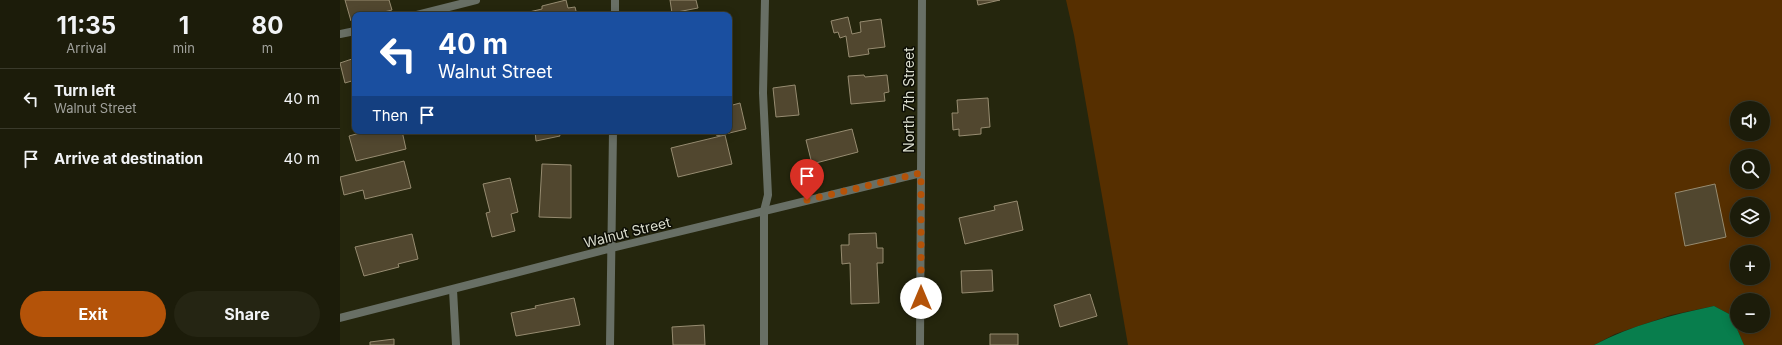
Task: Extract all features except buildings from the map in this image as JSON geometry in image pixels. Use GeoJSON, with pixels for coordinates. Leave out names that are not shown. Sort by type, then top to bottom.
{"type":"FeatureCollection","features":[{"type":"Feature","properties":{"kind":"street"},"geometry":{"type":"LineString","coordinates":[[429,12],[476,0]]}},
{"type":"Feature","properties":{"kind":"street"},"geometry":{"type":"LineString","coordinates":[[615,0],[615,12]]}},
{"type":"Feature","properties":{"kind":"street"},"geometry":{"type":"LineString","coordinates":[[764,345],[764,211],[768,195],[762,93],[765,0]]}},
{"type":"Feature","properties":{"kind":"street","name":"North 7th Street"},"geometry":{"type":"LineString","coordinates":[[920,345],[922,0]]}},
{"type":"Feature","properties":{"kind":"street"},"geometry":{"type":"LineString","coordinates":[[340,34],[352,32]]}},
{"type":"Feature","properties":{"kind":"street"},"geometry":{"type":"LineString","coordinates":[[610,345],[613,134]]}},
{"type":"Feature","properties":{"kind":"street","name":"Walnut Street"},"geometry":{"type":"LineString","coordinates":[[340,318],[612,248],[921,173]]}},
{"type":"Feature","properties":{"kind":"street"},"geometry":{"type":"LineString","coordinates":[[453,290],[456,345]]}},
{"type":"Feature","properties":{"kind":"shaded area"},"geometry":{"type":"Polygon","coordinates":[[[1066,0],[1782,0],[1782,345],[1744,345],[1739,333],[1770,333],[1770,293],[1730,293],[1730,314],[1714,306],[1671,315],[1615,334],[1594,345],[1128,345],[1074,35],[1066,0]]]}},
{"type":"Feature","properties":{"kind":"shaded area"},"geometry":{"type":"Polygon","coordinates":[[[1714,306],[1730,314],[1730,333],[1739,333],[1744,345],[1594,345],[1638,326],[1714,306]]]}},
{"type":"Feature","properties":{"kind":"route"},"geometry":{"type":"LineString","coordinates":[[807,200],[921,173],[921,298]]}}]}
